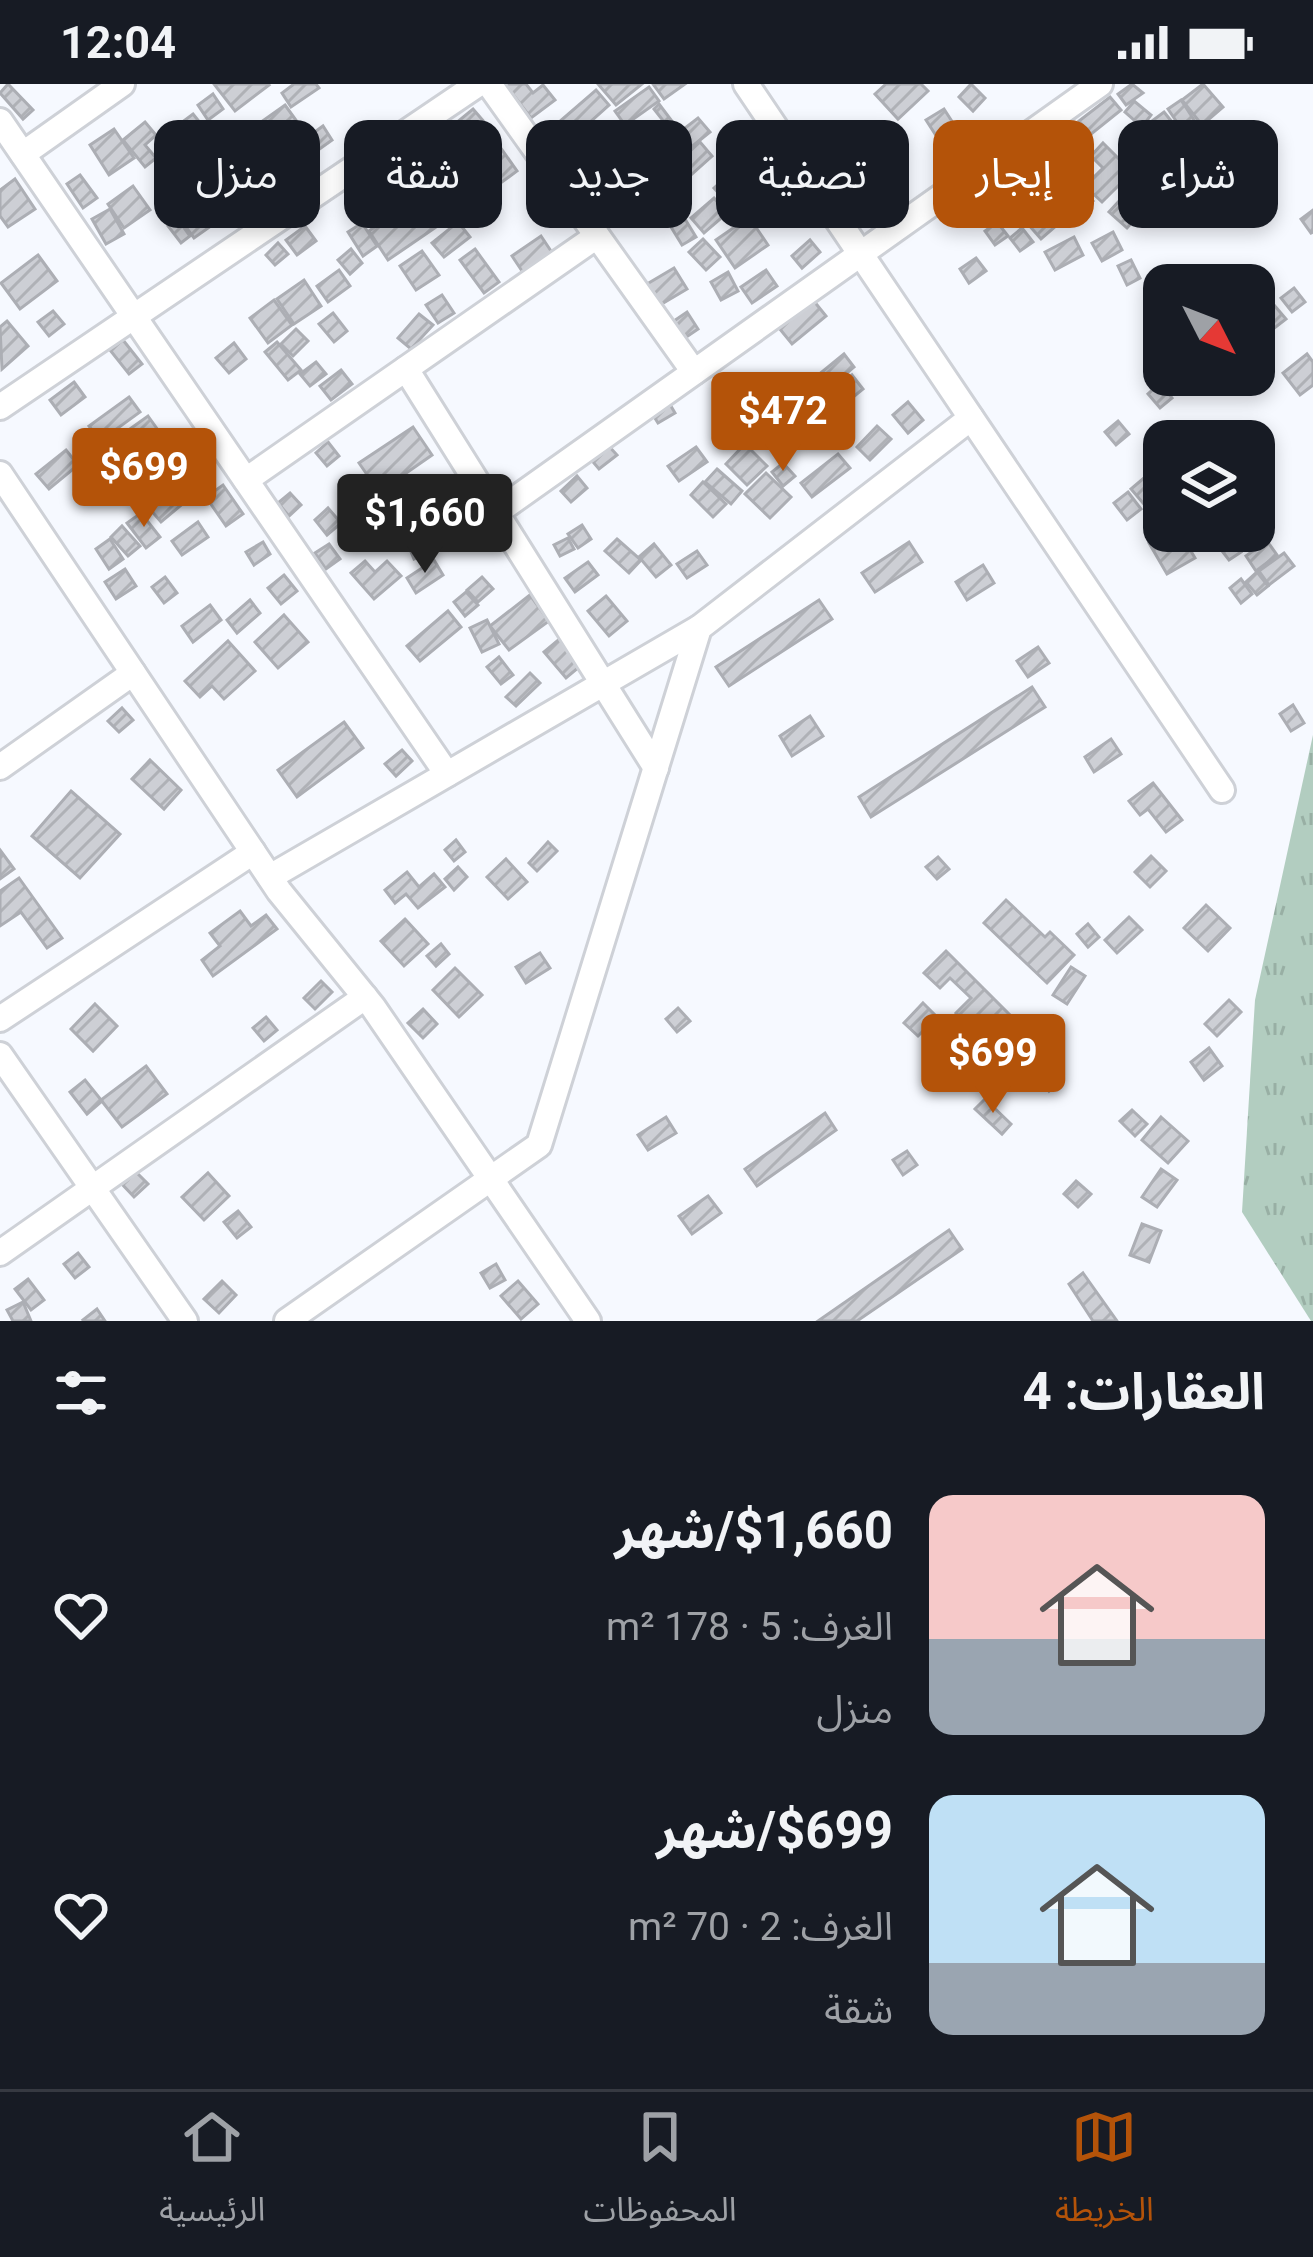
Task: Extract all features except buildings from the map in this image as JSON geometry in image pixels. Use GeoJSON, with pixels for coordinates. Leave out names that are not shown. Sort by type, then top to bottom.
{"type":"FeatureCollection","features":[{"type":"Feature","properties":{"kind":"street"},"geometry":{"type":"LineString","coordinates":[[22,154],[122,84]]}},
{"type":"Feature","properties":{"kind":"street"},"geometry":{"type":"LineString","coordinates":[[0,407],[478,84]]}},
{"type":"Feature","properties":{"kind":"street"},"geometry":{"type":"LineString","coordinates":[[489,84],[694,372]]}},
{"type":"Feature","properties":{"kind":"street"},"geometry":{"type":"LineString","coordinates":[[746,84],[1222,790]]}},
{"type":"Feature","properties":{"kind":"street"},"geometry":{"type":"LineString","coordinates":[[497,512],[1100,84]]}},
{"type":"Feature","properties":{"kind":"street"},"geometry":{"type":"LineString","coordinates":[[0,121],[447,774]]}},
{"type":"Feature","properties":{"kind":"street"},"geometry":{"type":"LineString","coordinates":[[246,480],[597,236]]}},
{"type":"Feature","properties":{"kind":"street"},"geometry":{"type":"LineString","coordinates":[[406,369],[656,767]]}},
{"type":"Feature","properties":{"kind":"street"},"geometry":{"type":"LineString","coordinates":[[270,877],[699,628],[971,418]]}},
{"type":"Feature","properties":{"kind":"street"},"geometry":{"type":"LineString","coordinates":[[0,474],[270,877],[365,997],[588,1321]]}},
{"type":"Feature","properties":{"kind":"street"},"geometry":{"type":"LineString","coordinates":[[287,1321],[539,1145],[699,628]]}},
{"type":"Feature","properties":{"kind":"street"},"geometry":{"type":"LineString","coordinates":[[0,766],[133,673]]}},
{"type":"Feature","properties":{"kind":"street"},"geometry":{"type":"LineString","coordinates":[[0,1019],[253,852]]}},
{"type":"Feature","properties":{"kind":"street"},"geometry":{"type":"LineString","coordinates":[[0,1253],[365,997]]}},
{"type":"Feature","properties":{"kind":"street"},"geometry":{"type":"LineString","coordinates":[[0,1055],[185,1321]]}},
{"type":"Feature","properties":{"kind":"green space"},"geometry":{"type":"Polygon","coordinates":[[[1313,735],[1311,1321],[1242,1212],[1255,1000],[1313,735]]]}}]}
